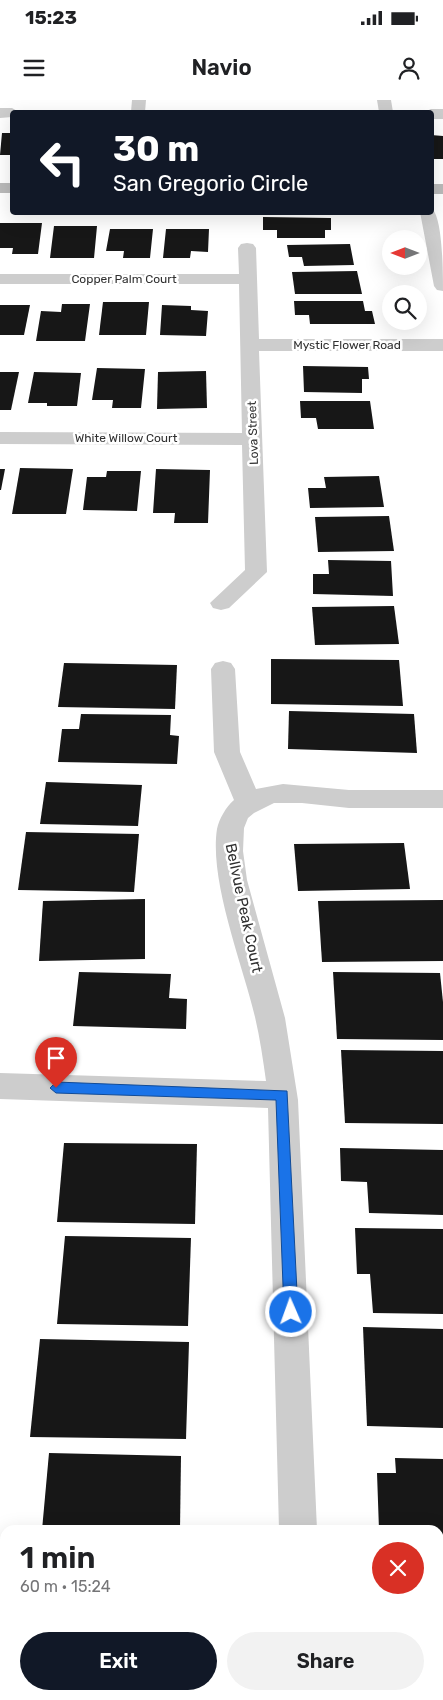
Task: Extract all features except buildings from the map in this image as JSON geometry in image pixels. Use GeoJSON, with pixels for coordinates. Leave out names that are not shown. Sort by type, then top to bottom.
{"type":"FeatureCollection","features":[{"type":"Feature","properties":{"kind":"street"},"geometry":{"type":"LineString","coordinates":[[429,215],[443,286]]}},
{"type":"Feature","properties":{"kind":"street","name":"Lova Street"},"geometry":{"type":"LineString","coordinates":[[221,603],[256,572],[247,248]]}},
{"type":"Feature","properties":{"kind":"street","name":"Copper Palm Court"},"geometry":{"type":"LineString","coordinates":[[0,279],[248,280]]}},
{"type":"Feature","properties":{"kind":"street","name":"Mystic Flower Road"},"geometry":{"type":"LineString","coordinates":[[250,345],[443,345]]}},
{"type":"Feature","properties":{"kind":"street","name":"White Willow Court"},"geometry":{"type":"LineString","coordinates":[[0,438],[253,439]]}},
{"type":"Feature","properties":{"kind":"street"},"geometry":{"type":"LineString","coordinates":[[223,669],[227,752],[248,804]]}},
{"type":"Feature","properties":{"kind":"street","name":"Bellvue Peak Court"},"geometry":{"type":"LineString","coordinates":[[298,1525],[282,1095],[270,1017],[254,962],[228,851],[231,821],[238,812],[260,797],[286,793],[347,799],[443,799]]}},
{"type":"Feature","properties":{"kind":"street"},"geometry":{"type":"LineString","coordinates":[[0,1086],[282,1095]]}},
{"type":"Feature","properties":{"kind":"route"},"geometry":{"type":"LineString","coordinates":[[56,1088],[282,1095],[286,1153],[291,1312]]}}]}
